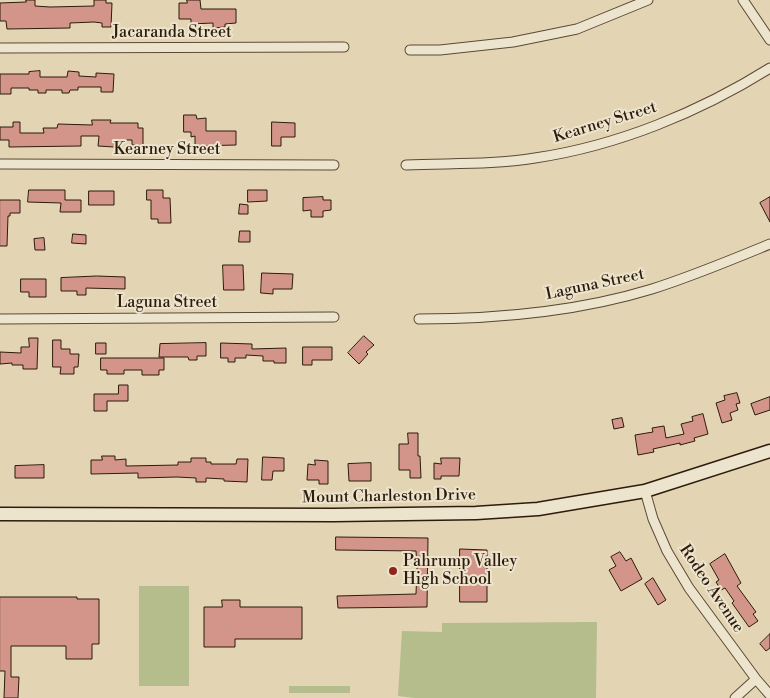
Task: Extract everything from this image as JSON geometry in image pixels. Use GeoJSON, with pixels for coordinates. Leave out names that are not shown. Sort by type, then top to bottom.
{"type":"FeatureCollection","features":[{"type":"Feature","properties":{"kind":"street"},"geometry":{"type":"LineString","coordinates":[[410,50],[440,50],[513,42],[577,28],[648,0]]}},
{"type":"Feature","properties":{"kind":"street"},"geometry":{"type":"LineString","coordinates":[[744,0],[770,40]]}},
{"type":"Feature","properties":{"kind":"street","name":"Jacaranda Street"},"geometry":{"type":"LineString","coordinates":[[0,48],[344,47]]}},
{"type":"Feature","properties":{"kind":"street","name":"Kearney Street"},"geometry":{"type":"LineString","coordinates":[[406,165],[508,161],[581,149],[626,136],[682,114],[728,93],[770,68]]}},
{"type":"Feature","properties":{"kind":"street","name":"Kearney Street"},"geometry":{"type":"LineString","coordinates":[[0,164],[334,166]]}},
{"type":"Feature","properties":{"kind":"street","name":"Laguna Street"},"geometry":{"type":"LineString","coordinates":[[419,319],[496,317],[596,303],[651,289],[706,271],[770,244]]}},
{"type":"Feature","properties":{"kind":"street","name":"Laguna Street"},"geometry":{"type":"LineString","coordinates":[[0,319],[334,317]]}},
{"type":"Feature","properties":{"kind":"street","name":"Mount Charleston Drive"},"geometry":{"type":"LineString","coordinates":[[0,514],[476,513],[538,509],[645,491],[770,452]]}},
{"type":"Feature","properties":{"kind":"street","name":"Rodeo Avenue"},"geometry":{"type":"LineString","coordinates":[[645,491],[653,519],[667,551],[689,588],[756,679],[770,695]]}},
{"type":"Feature","properties":{"kind":"street"},"geometry":{"type":"LineString","coordinates":[[735,698],[756,679]]}},
{"type":"Feature","properties":{"kind":"green space"},"geometry":{"type":"Polygon","coordinates":[[[139,586],[189,586],[189,686],[139,686],[139,586]]]}},
{"type":"Feature","properties":{"kind":"green space"},"geometry":{"type":"Polygon","coordinates":[[[597,622],[596,698],[415,698],[398,696],[402,631],[442,632],[442,623],[597,622]]]}},
{"type":"Feature","properties":{"kind":"green space"},"geometry":{"type":"Polygon","coordinates":[[[289,686],[350,686],[350,693],[289,693],[289,686]]]}},
{"type":"Feature","properties":{"kind":"building"},"geometry":{"type":"Polygon","coordinates":[[[26,0],[35,0],[35,6],[50,7],[94,6],[94,0],[106,0],[106,3],[112,3],[111,27],[102,27],[102,23],[94,22],[70,23],[70,28],[7,29],[6,21],[0,21],[0,3],[26,2],[26,0]]]}},
{"type":"Feature","properties":{"kind":"building"},"geometry":{"type":"Polygon","coordinates":[[[187,0],[200,0],[201,9],[236,9],[236,23],[225,24],[225,27],[213,28],[213,23],[191,24],[191,19],[179,19],[179,3],[187,3],[187,0]]]}},
{"type":"Feature","properties":{"kind":"building"},"geometry":{"type":"Polygon","coordinates":[[[40,71],[40,77],[67,77],[68,71],[79,72],[79,76],[96,77],[96,73],[114,74],[113,92],[101,92],[101,87],[78,87],[78,90],[70,90],[69,93],[62,93],[62,90],[46,90],[46,93],[38,93],[38,90],[29,90],[29,88],[11,88],[11,94],[0,94],[0,74],[29,74],[29,72],[40,71]]]}},
{"type":"Feature","properties":{"kind":"building"},"geometry":{"type":"Polygon","coordinates":[[[184,115],[196,115],[197,119],[206,118],[206,131],[236,131],[236,145],[195,146],[195,136],[191,137],[191,132],[184,132],[184,115]]]}},
{"type":"Feature","properties":{"kind":"building"},"geometry":{"type":"Polygon","coordinates":[[[92,120],[111,120],[110,123],[138,123],[138,128],[143,128],[143,145],[132,145],[132,140],[114,140],[114,147],[98,146],[99,136],[81,136],[81,146],[9,147],[9,140],[0,140],[0,127],[13,127],[13,122],[20,122],[20,133],[44,133],[43,128],[57,128],[58,124],[92,125],[92,120]]]}},
{"type":"Feature","properties":{"kind":"building"},"geometry":{"type":"Polygon","coordinates":[[[272,122],[295,123],[295,137],[281,137],[281,146],[272,146],[272,122]]]}},
{"type":"Feature","properties":{"kind":"building"},"geometry":{"type":"Polygon","coordinates":[[[29,190],[65,190],[65,200],[81,200],[81,212],[60,212],[61,203],[28,202],[29,190]]]}},
{"type":"Feature","properties":{"kind":"building"},"geometry":{"type":"Polygon","coordinates":[[[147,190],[163,190],[163,198],[170,198],[171,223],[158,223],[158,219],[151,219],[151,200],[147,200],[147,190]]]}},
{"type":"Feature","properties":{"kind":"building"},"geometry":{"type":"Polygon","coordinates":[[[248,190],[267,190],[267,201],[248,202],[248,190]]]}},
{"type":"Feature","properties":{"kind":"building"},"geometry":{"type":"Polygon","coordinates":[[[89,191],[114,191],[114,205],[89,205],[89,191]]]}},
{"type":"Feature","properties":{"kind":"building"},"geometry":{"type":"Polygon","coordinates":[[[323,197],[323,200],[331,200],[331,210],[323,211],[323,217],[311,217],[311,210],[303,211],[303,198],[323,197]]]}},
{"type":"Feature","properties":{"kind":"building"},"geometry":{"type":"Polygon","coordinates":[[[770,197],[770,222],[760,203],[770,197]]]}},
{"type":"Feature","properties":{"kind":"building"},"geometry":{"type":"Polygon","coordinates":[[[0,200],[20,200],[20,213],[10,213],[10,216],[8,216],[7,246],[0,246],[0,200]]]}},
{"type":"Feature","properties":{"kind":"building"},"geometry":{"type":"Polygon","coordinates":[[[240,204],[248,205],[248,214],[239,214],[240,204]]]}},
{"type":"Feature","properties":{"kind":"building"},"geometry":{"type":"Polygon","coordinates":[[[240,231],[250,231],[250,242],[239,242],[240,231]]]}},
{"type":"Feature","properties":{"kind":"building"},"geometry":{"type":"Polygon","coordinates":[[[73,234],[86,235],[86,244],[72,243],[73,234]]]}},
{"type":"Feature","properties":{"kind":"building"},"geometry":{"type":"Polygon","coordinates":[[[44,238],[45,250],[35,250],[34,239],[44,238]]]}},
{"type":"Feature","properties":{"kind":"building"},"geometry":{"type":"Polygon","coordinates":[[[223,265],[243,265],[244,290],[224,290],[223,265]]]}},
{"type":"Feature","properties":{"kind":"building"},"geometry":{"type":"Polygon","coordinates":[[[262,273],[293,274],[292,289],[273,289],[273,294],[261,293],[262,273]]]}},
{"type":"Feature","properties":{"kind":"building"},"geometry":{"type":"Polygon","coordinates":[[[125,277],[125,289],[86,288],[86,295],[77,295],[77,291],[61,291],[61,278],[125,277]]]}},
{"type":"Feature","properties":{"kind":"building"},"geometry":{"type":"Polygon","coordinates":[[[21,279],[46,279],[46,297],[29,297],[29,292],[21,292],[21,279]]]}},
{"type":"Feature","properties":{"kind":"building"},"geometry":{"type":"Polygon","coordinates":[[[364,336],[374,345],[366,352],[368,354],[359,364],[348,353],[364,336]]]}},
{"type":"Feature","properties":{"kind":"building"},"geometry":{"type":"Polygon","coordinates":[[[29,338],[38,338],[37,369],[23,369],[23,365],[12,365],[12,363],[0,364],[0,352],[21,353],[21,347],[29,347],[29,338]]]}},
{"type":"Feature","properties":{"kind":"building"},"geometry":{"type":"Polygon","coordinates":[[[53,340],[61,340],[61,349],[70,349],[70,354],[79,354],[78,367],[74,367],[74,374],[60,374],[61,367],[53,367],[53,340]]]}},
{"type":"Feature","properties":{"kind":"building"},"geometry":{"type":"Polygon","coordinates":[[[96,343],[106,343],[106,354],[96,354],[96,343]]]}},
{"type":"Feature","properties":{"kind":"building"},"geometry":{"type":"Polygon","coordinates":[[[206,343],[206,356],[197,356],[197,360],[189,360],[188,357],[159,357],[160,344],[206,343]]]}},
{"type":"Feature","properties":{"kind":"building"},"geometry":{"type":"Polygon","coordinates":[[[221,343],[252,344],[252,349],[286,348],[286,363],[263,361],[263,356],[246,355],[246,358],[235,358],[235,362],[228,362],[228,358],[221,358],[221,343]]]}},
{"type":"Feature","properties":{"kind":"building"},"geometry":{"type":"Polygon","coordinates":[[[303,347],[332,347],[332,360],[312,360],[312,365],[303,365],[303,347]]]}},
{"type":"Feature","properties":{"kind":"building"},"geometry":{"type":"Polygon","coordinates":[[[101,358],[164,358],[164,370],[159,370],[159,375],[142,375],[142,370],[124,370],[124,374],[107,374],[107,370],[101,370],[101,358]]]}},
{"type":"Feature","properties":{"kind":"building"},"geometry":{"type":"Polygon","coordinates":[[[119,385],[128,385],[128,401],[107,401],[107,411],[94,411],[94,394],[118,394],[119,385]]]}},
{"type":"Feature","properties":{"kind":"building"},"geometry":{"type":"Polygon","coordinates":[[[737,393],[740,403],[736,404],[738,410],[730,413],[732,420],[722,423],[716,403],[725,400],[724,396],[737,393]]]}},
{"type":"Feature","properties":{"kind":"building"},"geometry":{"type":"Polygon","coordinates":[[[770,397],[770,410],[755,415],[751,404],[770,397]]]}},
{"type":"Feature","properties":{"kind":"building"},"geometry":{"type":"Polygon","coordinates":[[[703,414],[708,434],[694,438],[695,441],[653,449],[654,452],[638,455],[635,435],[653,432],[652,428],[664,426],[666,438],[684,434],[681,424],[693,421],[692,417],[703,414]]]}},
{"type":"Feature","properties":{"kind":"building"},"geometry":{"type":"Polygon","coordinates":[[[622,418],[624,427],[614,429],[612,420],[622,418]]]}},
{"type":"Feature","properties":{"kind":"building"},"geometry":{"type":"Polygon","coordinates":[[[408,433],[418,433],[418,456],[420,456],[421,478],[410,478],[410,470],[399,470],[399,444],[408,444],[408,433]]]}},
{"type":"Feature","properties":{"kind":"building"},"geometry":{"type":"Polygon","coordinates":[[[102,456],[115,456],[115,460],[126,459],[126,466],[178,465],[178,462],[191,462],[191,458],[206,458],[206,462],[211,462],[211,464],[236,464],[237,459],[248,459],[247,482],[206,478],[206,482],[196,482],[196,478],[138,478],[138,473],[91,474],[91,460],[102,460],[102,456]]]}},
{"type":"Feature","properties":{"kind":"building"},"geometry":{"type":"Polygon","coordinates":[[[263,457],[284,458],[284,471],[273,471],[272,480],[262,480],[263,457]]]}},
{"type":"Feature","properties":{"kind":"building"},"geometry":{"type":"Polygon","coordinates":[[[441,458],[460,458],[459,476],[441,476],[441,479],[434,479],[434,463],[441,464],[441,458]]]}},
{"type":"Feature","properties":{"kind":"building"},"geometry":{"type":"Polygon","coordinates":[[[315,460],[328,461],[328,484],[319,484],[319,480],[307,480],[308,464],[315,465],[315,460]]]}},
{"type":"Feature","properties":{"kind":"building"},"geometry":{"type":"Polygon","coordinates":[[[371,463],[371,481],[349,481],[348,464],[371,463]]]}},
{"type":"Feature","properties":{"kind":"building"},"geometry":{"type":"Polygon","coordinates":[[[44,465],[44,478],[15,478],[15,466],[44,465]]]}},
{"type":"Feature","properties":{"kind":"building"},"geometry":{"type":"Polygon","coordinates":[[[336,537],[428,538],[427,607],[338,608],[337,596],[416,594],[417,568],[416,551],[336,550],[336,537]]]}},
{"type":"Feature","properties":{"kind":"building"},"geometry":{"type":"Polygon","coordinates":[[[460,549],[487,550],[487,602],[460,602],[460,549]]]}},
{"type":"Feature","properties":{"kind":"building"},"geometry":{"type":"Polygon","coordinates":[[[620,552],[626,561],[631,558],[642,579],[621,591],[609,570],[616,566],[611,557],[620,552]]]}},
{"type":"Feature","properties":{"kind":"building"},"geometry":{"type":"Polygon","coordinates":[[[725,554],[741,583],[737,586],[756,612],[753,614],[758,621],[749,627],[732,603],[734,601],[725,588],[721,590],[716,582],[719,580],[710,564],[725,554]]]}},
{"type":"Feature","properties":{"kind":"building"},"geometry":{"type":"Polygon","coordinates":[[[653,578],[666,600],[658,605],[645,584],[653,578]]]}},
{"type":"Feature","properties":{"kind":"building"},"geometry":{"type":"Polygon","coordinates":[[[0,597],[77,597],[77,599],[99,599],[99,644],[92,644],[92,659],[66,659],[66,646],[11,646],[11,677],[19,677],[18,698],[4,698],[5,671],[0,671],[0,597]]]}},
{"type":"Feature","properties":{"kind":"building"},"geometry":{"type":"Polygon","coordinates":[[[222,600],[240,600],[240,607],[302,607],[302,639],[235,639],[235,647],[204,647],[204,607],[222,607],[222,600]]]}},
{"type":"Feature","properties":{"kind":"building"},"geometry":{"type":"Polygon","coordinates":[[[770,634],[770,648],[766,651],[760,644],[770,634]]]}},
{"type":"Feature","properties":{"kind":"place","name":"Pahrump Valley High School"},"geometry":{"type":"Point","coordinates":[393,571]}}]}
